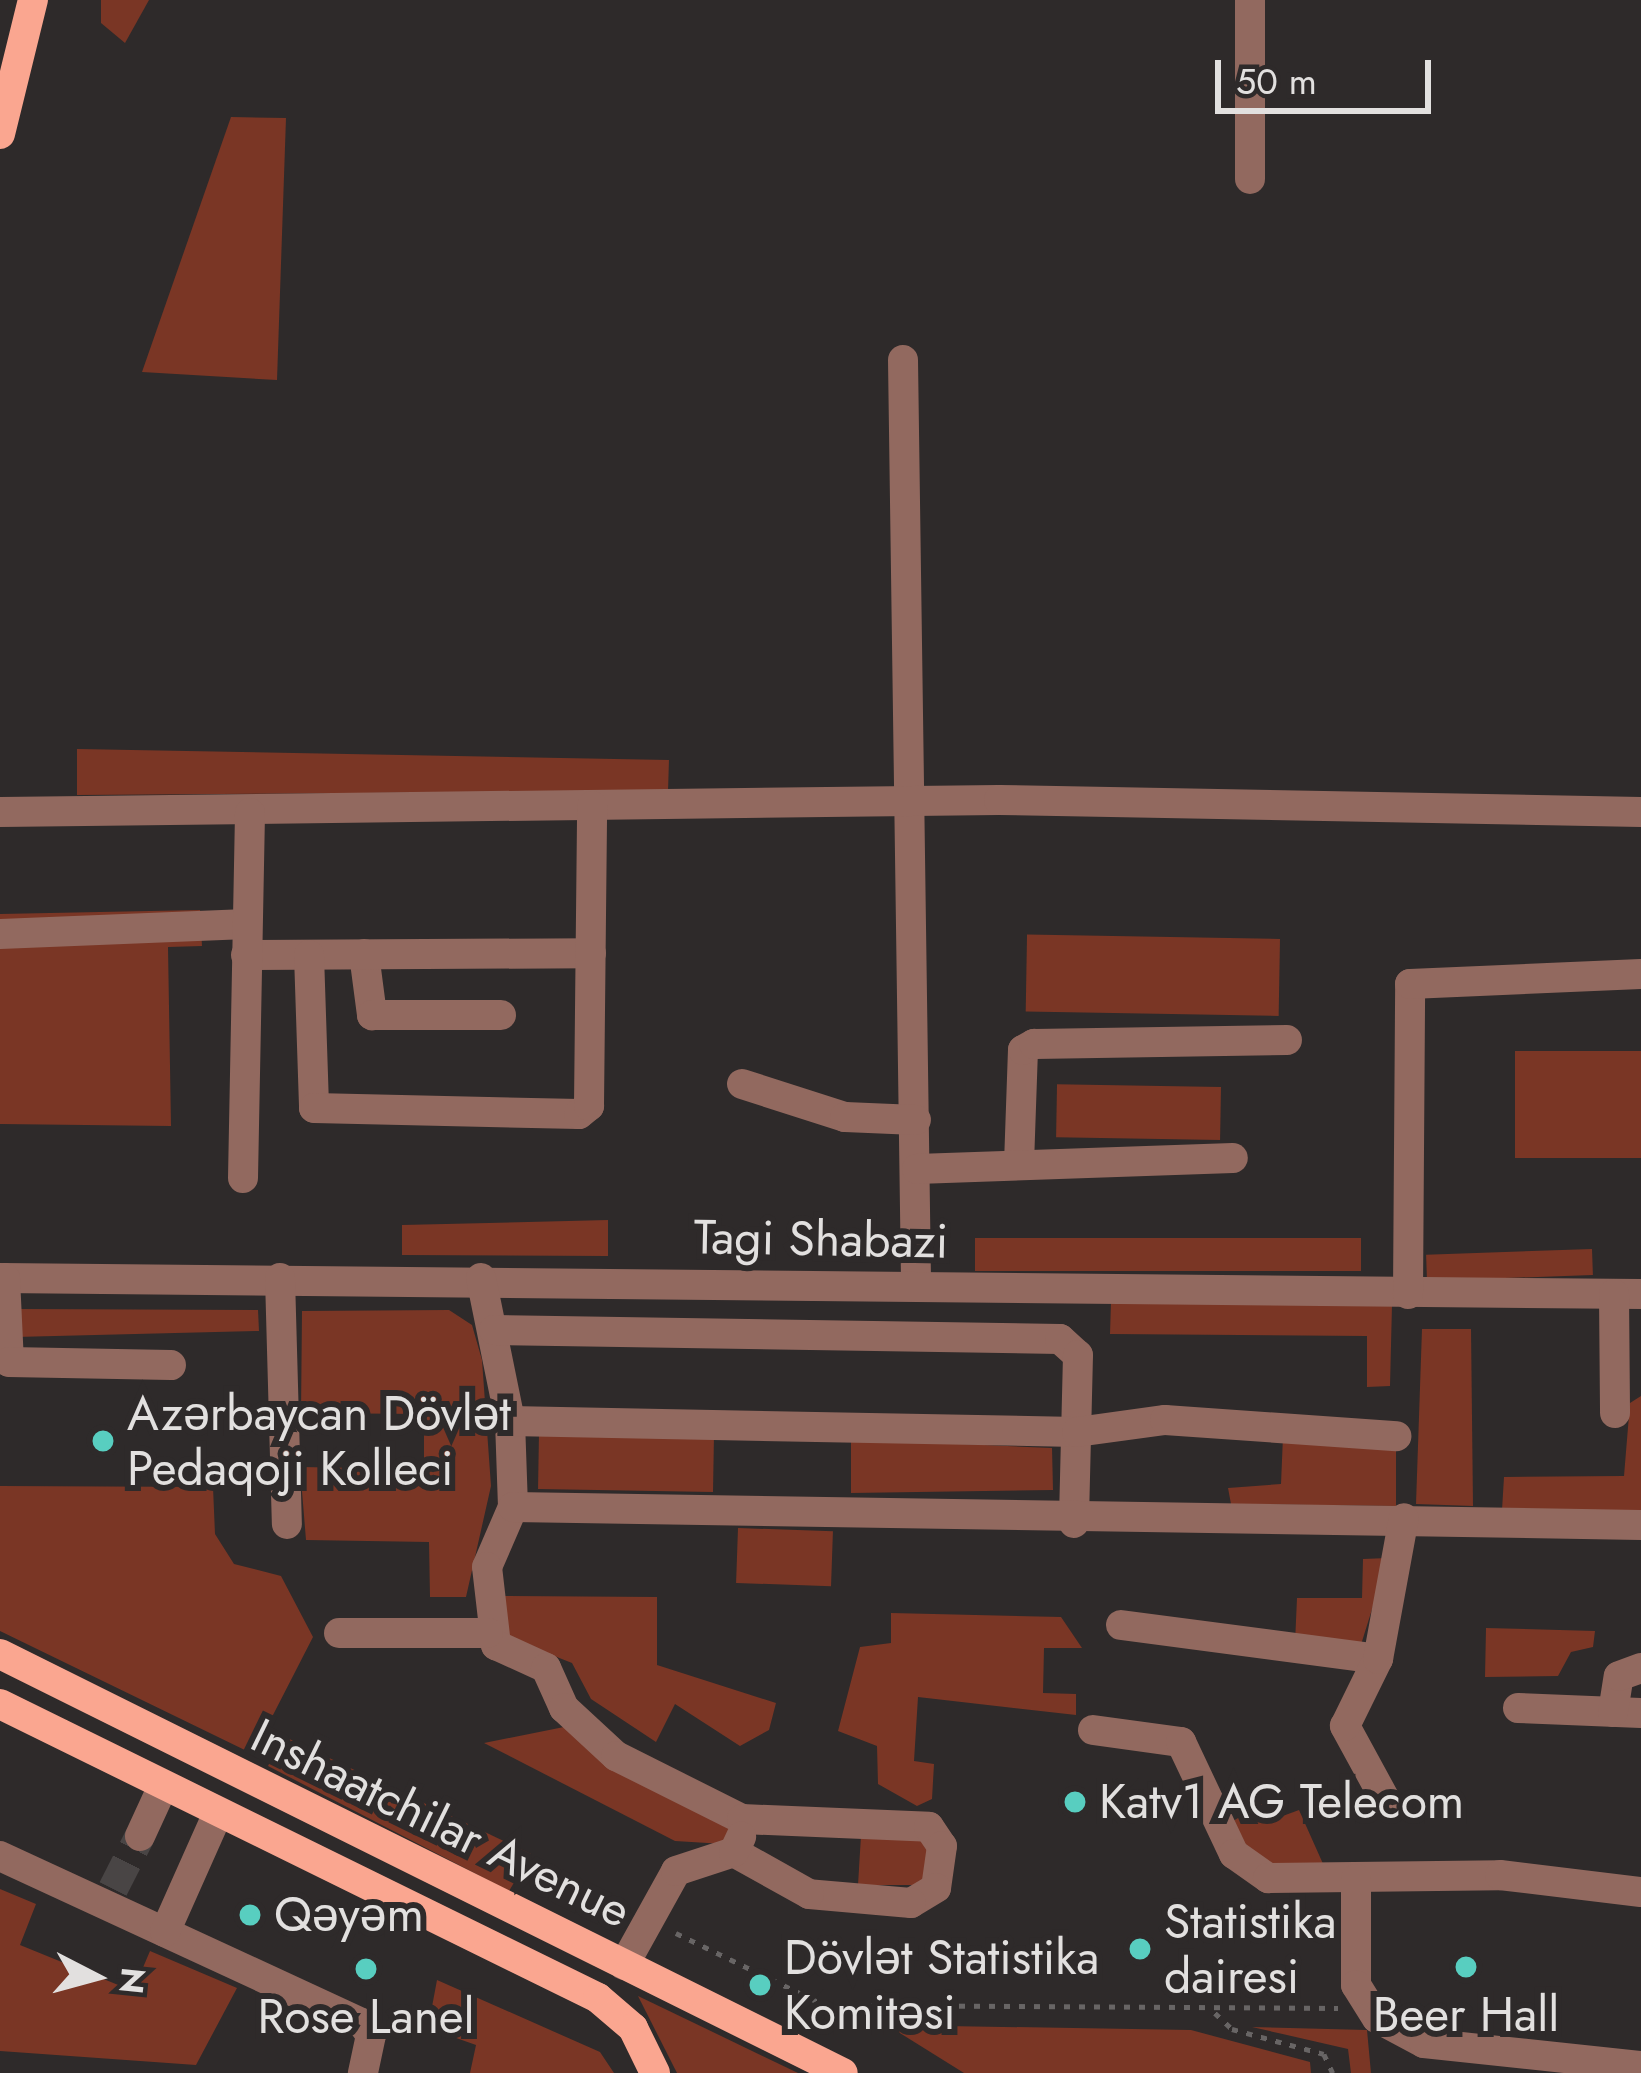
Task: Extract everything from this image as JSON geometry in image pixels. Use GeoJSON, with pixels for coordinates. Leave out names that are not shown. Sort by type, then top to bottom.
{"type":"FeatureCollection","features":[{"type":"Feature","properties":{"kind":"main road"},"geometry":{"type":"LineString","coordinates":[[0,134],[33,0]]}},
{"type":"Feature","properties":{"kind":"main road","name":"Inshaatchilar Avenue"},"geometry":{"type":"LineString","coordinates":[[0,1654],[843,2073]]}},
{"type":"Feature","properties":{"kind":"main road","name":"Inshaatchilar Avenue"},"geometry":{"type":"LineString","coordinates":[[0,1704],[598,1998],[633,2028],[655,2073]]}},
{"type":"Feature","properties":{"kind":"street"},"geometry":{"type":"LineString","coordinates":[[1250,0],[1250,178]]}},
{"type":"Feature","properties":{"kind":"street"},"geometry":{"type":"LineString","coordinates":[[903,360],[916,1285]]}},
{"type":"Feature","properties":{"kind":"street"},"geometry":{"type":"LineString","coordinates":[[309,955],[314,1108],[560,1115],[589,1106],[592,806]]}},
{"type":"Feature","properties":{"kind":"street"},"geometry":{"type":"LineString","coordinates":[[0,812],[908,806],[1641,812]]}},
{"type":"Feature","properties":{"kind":"street"},"geometry":{"type":"LineString","coordinates":[[243,1178],[250,813]]}},
{"type":"Feature","properties":{"kind":"street"},"geometry":{"type":"LineString","coordinates":[[0,934],[247,939],[309,955],[591,952]]}},
{"type":"Feature","properties":{"kind":"street"},"geometry":{"type":"LineString","coordinates":[[364,954],[372,1015],[501,1015]]}},
{"type":"Feature","properties":{"kind":"street"},"geometry":{"type":"LineString","coordinates":[[1408,1294],[1410,984],[1641,974]]}},
{"type":"Feature","properties":{"kind":"street"},"geometry":{"type":"LineString","coordinates":[[1019,1165],[1023,1050],[1034,1044],[1287,1040]]}},
{"type":"Feature","properties":{"kind":"street"},"geometry":{"type":"LineString","coordinates":[[742,1084],[844,1117],[916,1120]]}},
{"type":"Feature","properties":{"kind":"street"},"geometry":{"type":"LineString","coordinates":[[917,1169],[1233,1158]]}},
{"type":"Feature","properties":{"kind":"street"},"geometry":{"type":"LineString","coordinates":[[3,1278],[9,1362],[171,1365]]}},
{"type":"Feature","properties":{"kind":"street","name":"Tagi Shabazi"},"geometry":{"type":"LineString","coordinates":[[3,1278],[481,1278],[1628,1294]]}},
{"type":"Feature","properties":{"kind":"street"},"geometry":{"type":"LineString","coordinates":[[280,1278],[287,1524]]}},
{"type":"Feature","properties":{"kind":"street"},"geometry":{"type":"LineString","coordinates":[[481,1278],[510,1421],[512,1507],[487,1567],[488,1634],[506,1656],[546,1669],[564,1708],[616,1756],[742,1819],[929,1827],[942,1846],[936,1888],[911,1903],[838,1901],[734,1852],[676,1871],[624,1965]]}},
{"type":"Feature","properties":{"kind":"street"},"geometry":{"type":"LineString","coordinates":[[1615,1413],[1628,1294]]}},
{"type":"Feature","properties":{"kind":"street"},"geometry":{"type":"LineString","coordinates":[[494,1330],[1060,1339],[1078,1355],[1074,1523]]}},
{"type":"Feature","properties":{"kind":"street"},"geometry":{"type":"LineString","coordinates":[[510,1421],[1077,1432],[1166,1420],[1396,1436]]}},
{"type":"Feature","properties":{"kind":"street"},"geometry":{"type":"LineString","coordinates":[[512,1507],[1074,1523],[1404,1518],[1641,1526]]}},
{"type":"Feature","properties":{"kind":"street"},"geometry":{"type":"LineString","coordinates":[[1387,1803],[1345,1726],[1378,1659],[1404,1518]]}},
{"type":"Feature","properties":{"kind":"street"},"geometry":{"type":"LineString","coordinates":[[1121,1624],[1378,1659]]}},
{"type":"Feature","properties":{"kind":"street"},"geometry":{"type":"LineString","coordinates":[[339,1633],[488,1634]]}},
{"type":"Feature","properties":{"kind":"street"},"geometry":{"type":"LineString","coordinates":[[1518,1708],[1627,1712],[1619,1676],[1641,1668]]}},
{"type":"Feature","properties":{"kind":"street"},"geometry":{"type":"LineString","coordinates":[[1093,1730],[1181,1742],[1246,1869],[1356,1879],[1500,1874],[1641,1892]]}},
{"type":"Feature","properties":{"kind":"street"},"geometry":{"type":"LineString","coordinates":[[140,1836],[163,1786]]}},
{"type":"Feature","properties":{"kind":"street"},"geometry":{"type":"LineString","coordinates":[[165,1932],[218,1813]]}},
{"type":"Feature","properties":{"kind":"street"},"geometry":{"type":"LineString","coordinates":[[734,1852],[742,1819]]}},
{"type":"Feature","properties":{"kind":"street"},"geometry":{"type":"LineString","coordinates":[[0,1856],[109,1897],[165,1932],[362,2023],[371,2036],[362,2073]]}},
{"type":"Feature","properties":{"kind":"street"},"geometry":{"type":"LineString","coordinates":[[1356,1879],[1362,2007],[1424,2043],[1641,2066]]}},
{"type":"Feature","properties":{"kind":"path"},"geometry":{"type":"LineString","coordinates":[[644,1928],[667,1928],[824,2006],[1215,2013],[1362,2007]]}},
{"type":"Feature","properties":{"kind":"path"},"geometry":{"type":"LineString","coordinates":[[1215,2013],[1232,2030],[1324,2054],[1333,2073]]}},
{"type":"Feature","properties":{"kind":"shaded area"},"geometry":{"type":"Polygon","coordinates":[[[101,0],[149,0],[125,43],[101,23],[101,0]]]}},
{"type":"Feature","properties":{"kind":"shaded area"},"geometry":{"type":"Polygon","coordinates":[[[231,117],[286,118],[277,380],[142,372],[231,117]]]}},
{"type":"Feature","properties":{"kind":"shaded area"},"geometry":{"type":"Polygon","coordinates":[[[77,749],[669,760],[668,791],[77,795],[77,749]]]}},
{"type":"Feature","properties":{"kind":"shaded area"},"geometry":{"type":"Polygon","coordinates":[[[200,910],[202,946],[168,947],[171,1126],[0,1124],[0,914],[200,910]]]}},
{"type":"Feature","properties":{"kind":"shaded area"},"geometry":{"type":"Polygon","coordinates":[[[1027,935],[1280,939],[1279,1016],[1026,1012],[1027,935]]]}},
{"type":"Feature","properties":{"kind":"shaded area"},"geometry":{"type":"Polygon","coordinates":[[[1515,1051],[1641,1051],[1641,1158],[1515,1158],[1515,1051]]]}},
{"type":"Feature","properties":{"kind":"shaded area"},"geometry":{"type":"Polygon","coordinates":[[[1057,1084],[1221,1087],[1220,1140],[1056,1137],[1057,1084]]]}},
{"type":"Feature","properties":{"kind":"shaded area"},"geometry":{"type":"Polygon","coordinates":[[[608,1220],[608,1256],[402,1255],[402,1225],[608,1220]]]}},
{"type":"Feature","properties":{"kind":"shaded area"},"geometry":{"type":"Polygon","coordinates":[[[975,1238],[1361,1238],[1361,1271],[975,1271],[975,1238]]]}},
{"type":"Feature","properties":{"kind":"shaded area"},"geometry":{"type":"Polygon","coordinates":[[[1592,1249],[1593,1275],[1427,1281],[1426,1255],[1592,1249]]]}},
{"type":"Feature","properties":{"kind":"shaded area"},"geometry":{"type":"Polygon","coordinates":[[[1111,1302],[1392,1305],[1390,1386],[1367,1387],[1367,1336],[1110,1334],[1111,1302]]]}},
{"type":"Feature","properties":{"kind":"shaded area"},"geometry":{"type":"Polygon","coordinates":[[[14,1309],[258,1310],[259,1331],[15,1337],[14,1309]]]}},
{"type":"Feature","properties":{"kind":"shaded area"},"geometry":{"type":"Polygon","coordinates":[[[449,1310],[472,1325],[482,1360],[491,1486],[466,1597],[430,1597],[429,1542],[306,1540],[300,1467],[424,1469],[424,1414],[301,1413],[302,1311],[449,1310]]]}},
{"type":"Feature","properties":{"kind":"shaded area"},"geometry":{"type":"Polygon","coordinates":[[[1422,1329],[1471,1329],[1473,1506],[1416,1504],[1422,1329]]]}},
{"type":"Feature","properties":{"kind":"shaded area"},"geometry":{"type":"Polygon","coordinates":[[[1641,1396],[1641,1512],[1502,1510],[1504,1477],[1624,1476],[1630,1403],[1641,1396]]]}},
{"type":"Feature","properties":{"kind":"shaded area"},"geometry":{"type":"Polygon","coordinates":[[[539,1433],[714,1436],[713,1492],[538,1489],[539,1433]]]}},
{"type":"Feature","properties":{"kind":"shaded area"},"geometry":{"type":"Polygon","coordinates":[[[1283,1436],[1396,1436],[1396,1506],[1231,1504],[1228,1488],[1281,1484],[1283,1436]]]}},
{"type":"Feature","properties":{"kind":"shaded area"},"geometry":{"type":"Polygon","coordinates":[[[851,1439],[1052,1448],[1053,1490],[851,1493],[851,1439]]]}},
{"type":"Feature","properties":{"kind":"shaded area"},"geometry":{"type":"Polygon","coordinates":[[[0,1486],[213,1487],[215,1534],[234,1564],[281,1576],[313,1637],[253,1754],[0,1631],[0,1486]]]}},
{"type":"Feature","properties":{"kind":"shaded area"},"geometry":{"type":"Polygon","coordinates":[[[738,1528],[833,1531],[831,1586],[736,1583],[738,1528]]]}},
{"type":"Feature","properties":{"kind":"shaded area"},"geometry":{"type":"Polygon","coordinates":[[[1388,1558],[1359,1651],[1295,1643],[1297,1598],[1362,1598],[1363,1559],[1388,1558]]]}},
{"type":"Feature","properties":{"kind":"shaded area"},"geometry":{"type":"Polygon","coordinates":[[[496,1596],[657,1597],[657,1665],[776,1703],[769,1730],[740,1746],[675,1704],[656,1742],[591,1699],[572,1663],[506,1637],[496,1596]]]}},
{"type":"Feature","properties":{"kind":"shaded area"},"geometry":{"type":"Polygon","coordinates":[[[891,1613],[1061,1617],[1082,1648],[1044,1648],[1043,1693],[1076,1694],[1076,1715],[918,1697],[914,1761],[934,1764],[932,1799],[917,1806],[878,1784],[877,1746],[838,1731],[860,1647],[891,1643],[891,1613]]]}},
{"type":"Feature","properties":{"kind":"shaded area"},"geometry":{"type":"Polygon","coordinates":[[[1486,1628],[1595,1631],[1593,1647],[1571,1652],[1558,1676],[1485,1677],[1486,1628]]]}},
{"type":"Feature","properties":{"kind":"shaded area"},"geometry":{"type":"Polygon","coordinates":[[[564,1727],[742,1812],[724,1844],[675,1841],[484,1743],[564,1727]]]}},
{"type":"Feature","properties":{"kind":"shaded area"},"geometry":{"type":"Polygon","coordinates":[[[283,1736],[531,1854],[509,1891],[268,1766],[283,1736]]]}},
{"type":"Feature","properties":{"kind":"shaded area"},"geometry":{"type":"Polygon","coordinates":[[[1272,1798],[1280,1817],[1299,1810],[1324,1866],[1268,1867],[1244,1853],[1233,1821],[1272,1798]]]}},
{"type":"Feature","properties":{"kind":"shaded area"},"geometry":{"type":"Polygon","coordinates":[[[862,1819],[933,1837],[932,1885],[858,1885],[862,1819]]]}},
{"type":"Feature","properties":{"kind":"shaded area"},"geometry":{"type":"Polygon","coordinates":[[[0,1889],[36,1904],[20,1945],[133,1991],[150,1951],[237,1988],[196,2065],[0,2051],[0,1889]]]}},
{"type":"Feature","properties":{"kind":"shaded area"},"geometry":{"type":"Polygon","coordinates":[[[437,1980],[600,2052],[614,2073],[470,2073],[476,2045],[428,2028],[437,1980]]]}},
{"type":"Feature","properties":{"kind":"shaded area"},"geometry":{"type":"Polygon","coordinates":[[[638,1996],[798,2073],[677,2073],[638,1996]]]}},
{"type":"Feature","properties":{"kind":"shaded area"},"geometry":{"type":"Polygon","coordinates":[[[887,2025],[1191,2030],[1310,2062],[1311,2073],[964,2073],[887,2025]]]}},
{"type":"Feature","properties":{"kind":"shaded area"},"geometry":{"type":"Polygon","coordinates":[[[1252,2027],[1367,2030],[1371,2073],[1351,2073],[1348,2049],[1252,2027]]]}},
{"type":"Feature","properties":{"kind":"tunnel"},"geometry":{"type":"LineString","coordinates":[[113,1889],[140,1836]]}},
{"type":"Feature","properties":{"kind":"place","name":"Azərbaycan Dövlət Pedaqoji Kolleci"},"geometry":{"type":"Point","coordinates":[103,1441]}},
{"type":"Feature","properties":{"kind":"place","name":"Katv1 AG Telecom"},"geometry":{"type":"Point","coordinates":[1075,1802]}},
{"type":"Feature","properties":{"kind":"place","name":"Qəyəm"},"geometry":{"type":"Point","coordinates":[250,1915]}},
{"type":"Feature","properties":{"kind":"place","name":"Statistika dairesi"},"geometry":{"type":"Point","coordinates":[1140,1949]}},
{"type":"Feature","properties":{"kind":"place","name":"Beer Hall"},"geometry":{"type":"Point","coordinates":[1466,1967]}},
{"type":"Feature","properties":{"kind":"place","name":"Rose Lanel"},"geometry":{"type":"Point","coordinates":[366,1969]}},
{"type":"Feature","properties":{"kind":"place","name":"Dövlət Statistika Komitəsi"},"geometry":{"type":"Point","coordinates":[760,1985]}}]}
